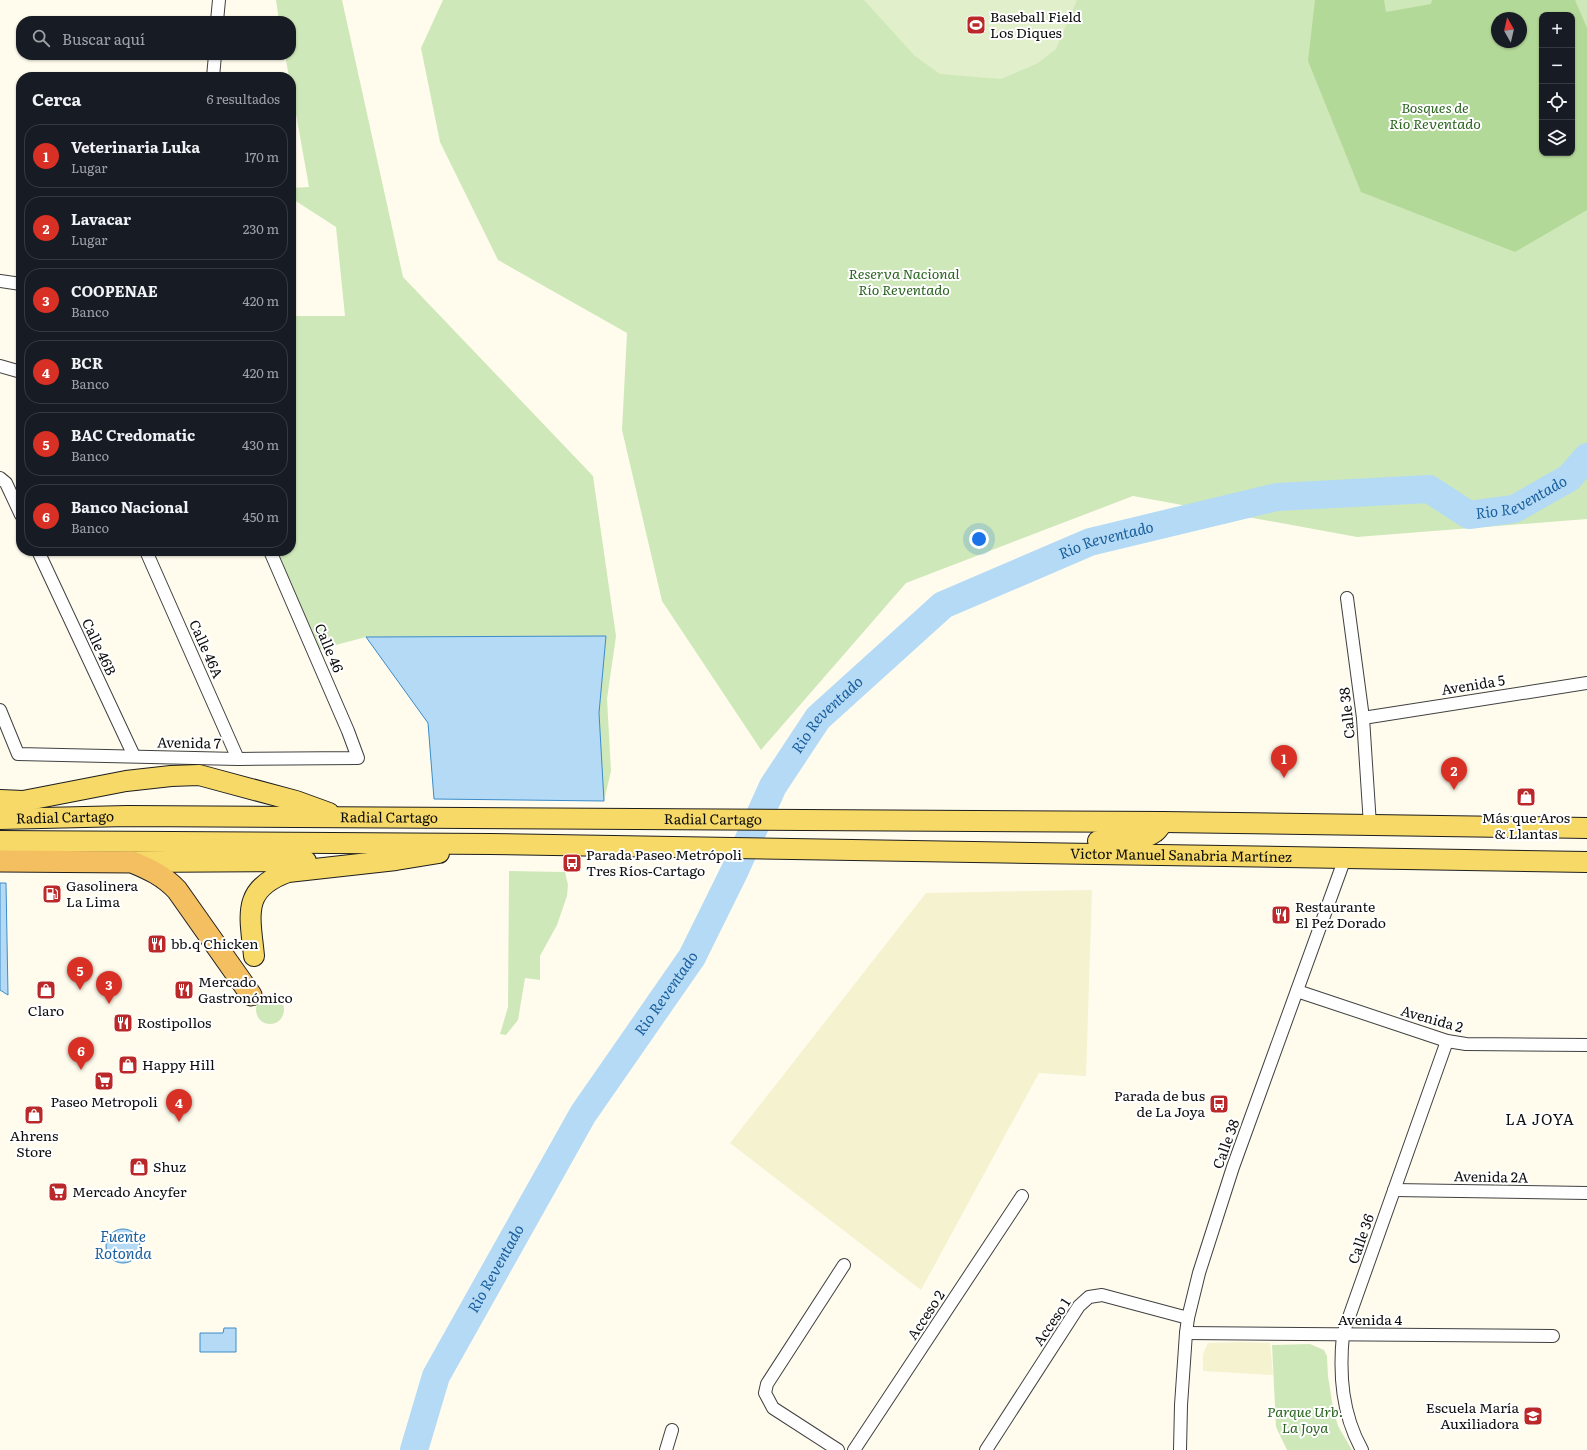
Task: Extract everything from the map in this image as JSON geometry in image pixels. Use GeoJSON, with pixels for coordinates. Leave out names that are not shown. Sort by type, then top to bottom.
{"type":"FeatureCollection","features":[{"type":"Feature","properties":{"kind":"highway"},"geometry":{"type":"LineString","coordinates":[[0,860],[132,862],[147,868],[168,880],[177,890],[251,995]]}},
{"type":"Feature","properties":{"kind":"main road"},"geometry":{"type":"LineString","coordinates":[[0,800],[23,801],[126,781],[172,776],[199,775],[296,800],[340,818]]}},
{"type":"Feature","properties":{"kind":"main road","name":"Radial Cartago"},"geometry":{"type":"LineString","coordinates":[[0,819],[127,816],[1163,822]]}},
{"type":"Feature","properties":{"kind":"main road"},"geometry":{"type":"LineString","coordinates":[[1048,854],[1050,846],[1062,841],[1122,841],[1145,837],[1156,832],[1163,822],[1587,828]]}},
{"type":"Feature","properties":{"kind":"main road","name":"Radial Cartago"},"geometry":{"type":"LineString","coordinates":[[0,841],[490,844],[776,850]]}},
{"type":"Feature","properties":{"kind":"main road"},"geometry":{"type":"LineString","coordinates":[[254,956],[249,913],[252,902],[265,884],[274,877],[288,872],[396,860],[490,844]]}},
{"type":"Feature","properties":{"kind":"main road","name":"Victor Manuel Sanabria Martínez"},"geometry":{"type":"LineString","coordinates":[[776,850],[1587,862]]}},
{"type":"Feature","properties":{"kind":"main road"},"geometry":{"type":"LineString","coordinates":[[132,862],[396,860]]}},
{"type":"Feature","properties":{"kind":"street"},"geometry":{"type":"LineString","coordinates":[[217,16],[219,0]]}},
{"type":"Feature","properties":{"kind":"street"},"geometry":{"type":"LineString","coordinates":[[213,72],[215,60]]}},
{"type":"Feature","properties":{"kind":"street"},"geometry":{"type":"LineString","coordinates":[[0,281],[16,283]]}},
{"type":"Feature","properties":{"kind":"street"},"geometry":{"type":"LineString","coordinates":[[0,366],[16,371]]}},
{"type":"Feature","properties":{"kind":"street"},"geometry":{"type":"LineString","coordinates":[[3,481],[16,506]]}},
{"type":"Feature","properties":{"kind":"street","name":"Calle 46B"},"geometry":{"type":"LineString","coordinates":[[40,556],[134,756]]}},
{"type":"Feature","properties":{"kind":"street","name":"Calle 46A"},"geometry":{"type":"LineString","coordinates":[[148,556],[238,759]]}},
{"type":"Feature","properties":{"kind":"street","name":"Calle 46"},"geometry":{"type":"LineString","coordinates":[[272,556],[345,723],[358,758]]}},
{"type":"Feature","properties":{"kind":"street","name":"Calle 38"},"geometry":{"type":"LineString","coordinates":[[1347,598],[1363,718],[1370,825]]}},
{"type":"Feature","properties":{"kind":"street","name":"Avenida 5"},"geometry":{"type":"LineString","coordinates":[[1363,718],[1587,682]]}},
{"type":"Feature","properties":{"kind":"street","name":"Avenida 7"},"geometry":{"type":"LineString","coordinates":[[0,710],[18,754],[238,759],[358,758]]}},
{"type":"Feature","properties":{"kind":"street","name":"Calle 38"},"geometry":{"type":"LineString","coordinates":[[1180,1450],[1186,1333],[1188,1318],[1199,1273],[1233,1167],[1345,858]]}},
{"type":"Feature","properties":{"kind":"street","name":"Avenida 2"},"geometry":{"type":"LineString","coordinates":[[1297,991],[1447,1041],[1466,1044],[1587,1046]]}},
{"type":"Feature","properties":{"kind":"street","name":"Calle 36"},"geometry":{"type":"LineString","coordinates":[[1362,1450],[1352,1428],[1342,1386],[1341,1356],[1343,1334],[1447,1041]]}},
{"type":"Feature","properties":{"kind":"street","name":"Avenida 2A"},"geometry":{"type":"LineString","coordinates":[[1394,1190],[1587,1194]]}},
{"type":"Feature","properties":{"kind":"street","name":"Acceso 2"},"geometry":{"type":"LineString","coordinates":[[854,1450],[1022,1196]]}},
{"type":"Feature","properties":{"kind":"street"},"geometry":{"type":"LineString","coordinates":[[838,1450],[773,1408],[765,1393],[767,1384],[844,1265]]}},
{"type":"Feature","properties":{"kind":"street","name":"Acceso 1"},"geometry":{"type":"LineString","coordinates":[[986,1450],[1079,1306],[1089,1297],[1102,1295],[1188,1318]]}},
{"type":"Feature","properties":{"kind":"street","name":"Avenida 4"},"geometry":{"type":"LineString","coordinates":[[1186,1333],[1553,1336]]}},
{"type":"Feature","properties":{"kind":"street"},"geometry":{"type":"LineString","coordinates":[[666,1450],[672,1430]]}},
{"type":"Feature","properties":{"kind":"shaded area"},"geometry":{"type":"Polygon","coordinates":[[[1092,890],[1086,1076],[1039,1073],[921,1290],[730,1143],[926,893],[1092,890]]]}},
{"type":"Feature","properties":{"kind":"shaded area"},"geometry":{"type":"Polygon","coordinates":[[[1208,1343],[1270,1343],[1273,1375],[1203,1371],[1203,1354],[1208,1343]]]}},
{"type":"Feature","properties":{"kind":"green space"},"geometry":{"type":"Polygon","coordinates":[[[276,0],[342,0],[403,277],[593,476],[616,636],[607,699],[611,771],[604,801],[434,799],[428,723],[366,637],[313,651],[272,556],[296,556],[296,316],[345,316],[336,227],[296,201],[296,188],[309,187],[296,114],[296,72],[288,72],[286,60],[296,60],[296,16],[278,16],[276,0]]]}},
{"type":"Feature","properties":{"kind":"green space","name":"Reserva Nacional Río Reventado"},"geometry":{"type":"Polygon","coordinates":[[[443,0],[1587,0],[1587,519],[1357,537],[1133,496],[906,583],[761,750],[662,601],[622,430],[627,333],[498,260],[440,142],[421,48],[443,0]]]}},
{"type":"Feature","properties":{"kind":"green space","name":"Baseball Field Los Diques"},"geometry":{"type":"Polygon","coordinates":[[[864,0],[1077,0],[1056,49],[1038,63],[1001,79],[940,74],[915,56],[864,0]]]}},
{"type":"Feature","properties":{"kind":"green space","name":"Bosques de Río Reventado"},"geometry":{"type":"Polygon","coordinates":[[[1315,0],[1384,0],[1386,12],[1431,4],[1432,0],[1575,0],[1587,28],[1587,210],[1515,252],[1361,192],[1308,61],[1315,0]]]}},
{"type":"Feature","properties":{"kind":"green space"},"geometry":{"type":"Polygon","coordinates":[[[509,871],[565,872],[568,885],[567,896],[557,925],[540,956],[540,980],[525,978],[518,1020],[506,1035],[500,1034],[508,1007],[509,871]]]}},
{"type":"Feature","properties":{"kind":"green space"},"geometry":{"type":"Polygon","coordinates":[[[270,996],[280,1000],[284,1010],[280,1020],[270,1024],[260,1020],[256,1010],[260,1000],[270,996]]]}},
{"type":"Feature","properties":{"kind":"green space","name":"Parque Urb. La Joya"},"geometry":{"type":"Polygon","coordinates":[[[1310,1344],[1324,1350],[1327,1356],[1328,1376],[1333,1408],[1338,1426],[1352,1450],[1287,1450],[1276,1427],[1272,1345],[1310,1344]]]}},
{"type":"Feature","properties":{"kind":"water"},"geometry":{"type":"Polygon","coordinates":[[[606,636],[599,713],[604,801],[434,799],[428,723],[366,637],[606,636]]]}},
{"type":"Feature","properties":{"kind":"water"},"geometry":{"type":"Polygon","coordinates":[[[0,883],[6,883],[8,995],[0,990],[0,883]]]}},
{"type":"Feature","properties":{"kind":"water","name":"Fuente Rotonda"},"geometry":{"type":"Polygon","coordinates":[[[123,1229],[135,1234],[140,1246],[135,1258],[123,1263],[111,1258],[106,1246],[111,1234],[123,1229]]]}},
{"type":"Feature","properties":{"kind":"water"},"geometry":{"type":"Polygon","coordinates":[[[224,1328],[236,1328],[236,1352],[200,1352],[200,1333],[223,1333],[224,1328]]]}},
{"type":"Feature","properties":{"kind":"waterway","name":"Rio Reventado"},"geometry":{"type":"LineString","coordinates":[[414,1450],[436,1376],[583,1114],[692,957],[735,870],[773,786],[818,718],[943,605],[1090,542],[1277,497],[1429,489],[1469,515],[1514,509],[1569,478],[1587,457]]}},
{"type":"Feature","properties":{"kind":"place","name":"Baseball Field Los Diques"},"geometry":{"type":"Point","coordinates":[976,25]}},
{"type":"Feature","properties":{"kind":"place","name":"Veterinaria Luka"},"geometry":{"type":"Point","coordinates":[1284,778]}},
{"type":"Feature","properties":{"kind":"place","name":"Lavacar"},"geometry":{"type":"Point","coordinates":[1454,790]}},
{"type":"Feature","properties":{"kind":"place","name":"Más que Aros & Llantas"},"geometry":{"type":"Point","coordinates":[1526,797]}},
{"type":"Feature","properties":{"kind":"place","name":"Parada Paseo Metrópoli Tres Ríos-Cartago"},"geometry":{"type":"Point","coordinates":[572,863]}},
{"type":"Feature","properties":{"kind":"place","name":"Gasolinera La Lima"},"geometry":{"type":"Point","coordinates":[52,894]}},
{"type":"Feature","properties":{"kind":"place","name":"Restaurante El Pez Dorado"},"geometry":{"type":"Point","coordinates":[1281,915]}},
{"type":"Feature","properties":{"kind":"place","name":"bb.q Chicken"},"geometry":{"type":"Point","coordinates":[157,944]}},
{"type":"Feature","properties":{"kind":"place","name":"Claro"},"geometry":{"type":"Point","coordinates":[46,990]}},
{"type":"Feature","properties":{"kind":"place","name":"BAC Credomatic"},"geometry":{"type":"Point","coordinates":[80,990]}},
{"type":"Feature","properties":{"kind":"place","name":"Mercado Gastronómico"},"geometry":{"type":"Point","coordinates":[184,990]}},
{"type":"Feature","properties":{"kind":"place","name":"COOPENAE"},"geometry":{"type":"Point","coordinates":[109,1004]}},
{"type":"Feature","properties":{"kind":"place","name":"Rostipollos"},"geometry":{"type":"Point","coordinates":[123,1023]}},
{"type":"Feature","properties":{"kind":"place","name":"Happy Hill"},"geometry":{"type":"Point","coordinates":[128,1065]}},
{"type":"Feature","properties":{"kind":"place","name":"Banco Nacional"},"geometry":{"type":"Point","coordinates":[81,1070]}},
{"type":"Feature","properties":{"kind":"place","name":"Paseo Metropoli"},"geometry":{"type":"Point","coordinates":[104,1081]}},
{"type":"Feature","properties":{"kind":"place","name":"Parada de bus de La Joya"},"geometry":{"type":"Point","coordinates":[1219,1104]}},
{"type":"Feature","properties":{"kind":"place","name":"Ahrens Store"},"geometry":{"type":"Point","coordinates":[34,1115]}},
{"type":"Feature","properties":{"kind":"place","name":"BCR"},"geometry":{"type":"Point","coordinates":[179,1122]}},
{"type":"Feature","properties":{"kind":"place","name":"Shuz"},"geometry":{"type":"Point","coordinates":[139,1167]}},
{"type":"Feature","properties":{"kind":"place","name":"Mercado Ancyfer"},"geometry":{"type":"Point","coordinates":[58,1192]}},
{"type":"Feature","properties":{"kind":"place","name":"Escuela María Auxiliadora"},"geometry":{"type":"Point","coordinates":[1533,1416]}},
{"type":"Feature","properties":{"kind":"district","name":"LA JOYA"},"geometry":{"type":"Point","coordinates":[1540,1120]}}]}
